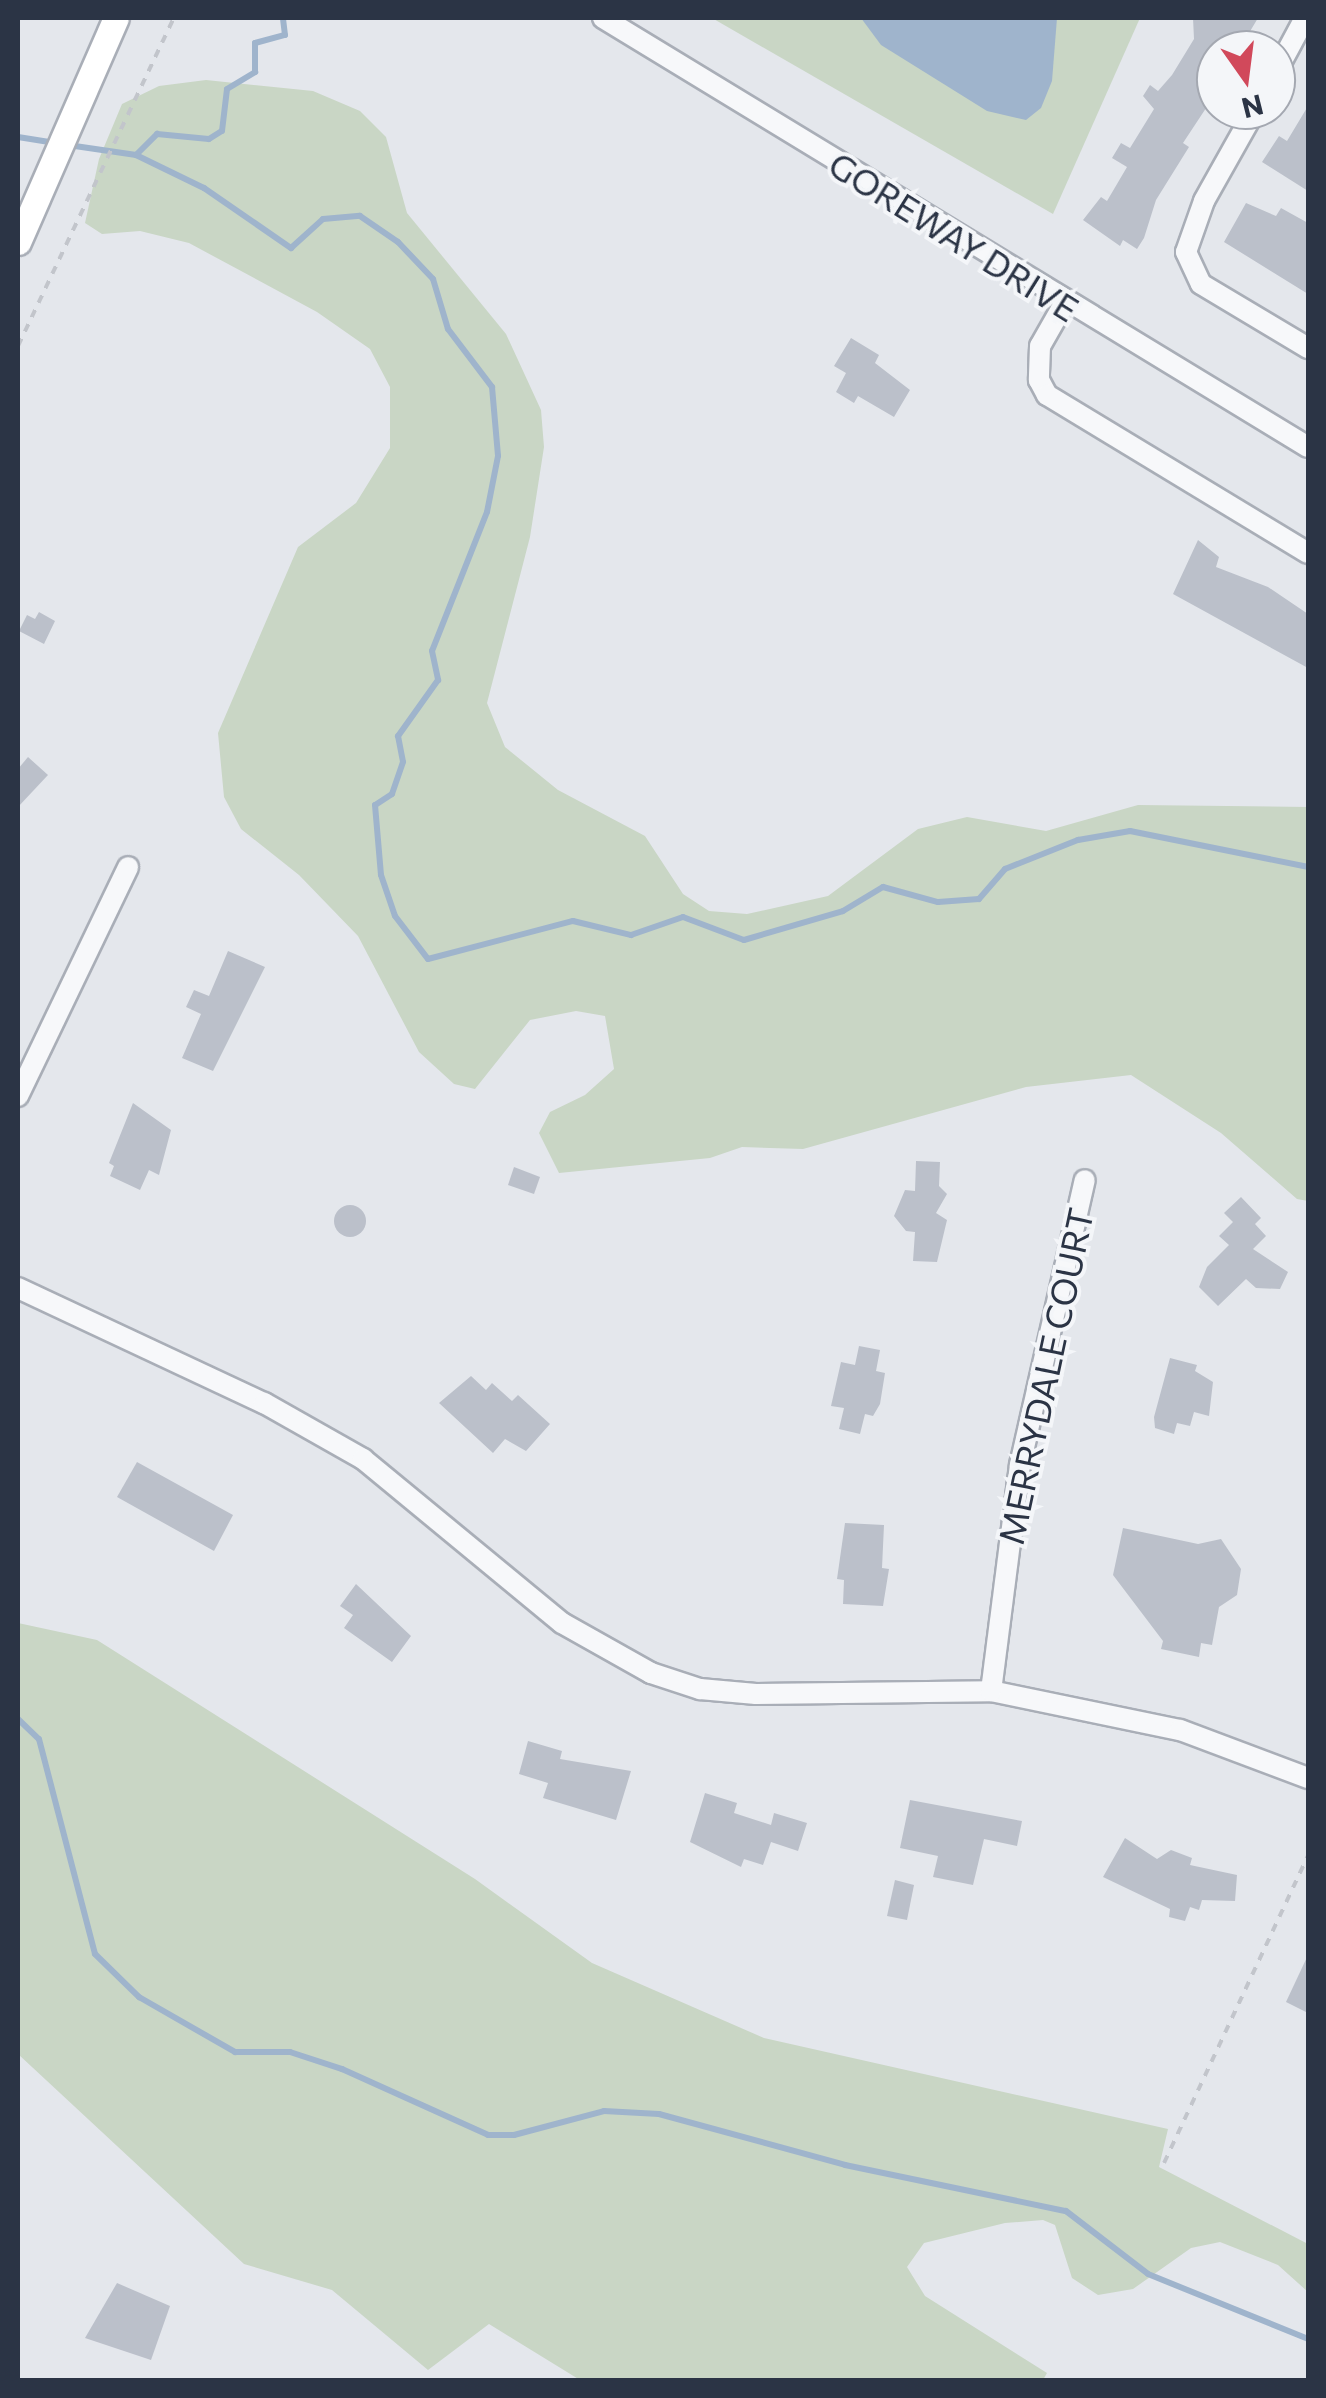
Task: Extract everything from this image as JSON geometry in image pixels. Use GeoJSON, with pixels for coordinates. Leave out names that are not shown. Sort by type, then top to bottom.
{"type":"FeatureCollection","features":[{"type":"Feature","properties":{"kind":"main road"},"geometry":{"type":"LineString","coordinates":[[18,242],[79,111],[116,18]]}},
{"type":"Feature","properties":{"kind":"street","name":"GOREWAY DRIVE"},"geometry":{"type":"LineString","coordinates":[[603,18],[1064,304],[1308,447]]}},
{"type":"Feature","properties":{"kind":"street"},"geometry":{"type":"LineString","coordinates":[[1244,130],[1204,200],[1186,252],[1202,284],[1308,348]]}},
{"type":"Feature","properties":{"kind":"street"},"geometry":{"type":"LineString","coordinates":[[1064,304],[1040,346],[1040,380],[1046,395],[1308,552]]}},
{"type":"Feature","properties":{"kind":"street"},"geometry":{"type":"LineString","coordinates":[[18,1096],[128,868]]}},
{"type":"Feature","properties":{"kind":"street","name":"MERRYDALE COURT"},"geometry":{"type":"LineString","coordinates":[[990,1691],[1020,1464],[1086,1180]]}},
{"type":"Feature","properties":{"kind":"street"},"geometry":{"type":"LineString","coordinates":[[18,1288],[264,1402],[362,1459],[562,1623],[650,1673],[700,1689],[756,1694],[990,1691],[1180,1730],[1238,1746],[1308,1778]]}},
{"type":"Feature","properties":{"kind":"path"},"geometry":{"type":"LineString","coordinates":[[18,346],[174,18]]}},
{"type":"Feature","properties":{"kind":"path"},"geometry":{"type":"LineString","coordinates":[[1164,2163],[1308,1855]]}},
{"type":"Feature","properties":{"kind":"green space"},"geometry":{"type":"Polygon","coordinates":[[[712,18],[1140,18],[1053,214],[712,18]]]}},
{"type":"Feature","properties":{"kind":"green space"},"geometry":{"type":"Polygon","coordinates":[[[206,80],[313,91],[360,111],[386,137],[407,213],[506,334],[541,410],[544,447],[530,537],[487,703],[505,747],[558,790],[645,836],[683,894],[709,911],[747,914],[828,896],[918,829],[967,817],[1046,831],[1138,805],[1308,807],[1308,1201],[1297,1199],[1221,1133],[1131,1075],[1026,1087],[803,1149],[742,1147],[710,1158],[559,1173],[539,1133],[550,1112],[585,1095],[614,1069],[605,1016],[576,1011],[530,1020],[475,1089],[454,1084],[419,1052],[358,936],[299,875],[241,829],[224,797],[218,733],[298,547],[356,503],[390,448],[390,387],[370,349],[317,312],[189,243],[140,231],[102,234],[85,223],[99,159],[122,104],[159,86],[206,80]]]}},
{"type":"Feature","properties":{"kind":"green space"},"geometry":{"type":"Polygon","coordinates":[[[18,1623],[97,1640],[475,1879],[592,1963],[764,2038],[1168,2129],[1159,2167],[1308,2244],[1308,2292],[1278,2265],[1220,2242],[1191,2248],[1133,2289],[1098,2295],[1072,2278],[1055,2225],[1043,2220],[1005,2223],[924,2243],[907,2267],[925,2296],[1047,2373],[1043,2380],[580,2380],[489,2324],[428,2370],[332,2290],[244,2264],[18,2054],[18,1623]]]}},
{"type":"Feature","properties":{"kind":"water"},"geometry":{"type":"Polygon","coordinates":[[[861,18],[1057,18],[1052,81],[1041,108],[1026,120],[987,111],[881,45],[861,18]]]}},
{"type":"Feature","properties":{"kind":"building"},"geometry":{"type":"Polygon","coordinates":[[[1193,18],[1258,18],[1251,30],[1196,30],[1196,123],[1183,143],[1189,147],[1156,200],[1137,249],[1123,240],[1120,246],[1083,220],[1101,197],[1107,201],[1127,167],[1112,158],[1121,143],[1130,148],[1154,109],[1143,96],[1150,85],[1158,91],[1194,39],[1193,18]]]}},
{"type":"Feature","properties":{"kind":"building"},"geometry":{"type":"Polygon","coordinates":[[[1308,106],[1308,191],[1262,162],[1279,136],[1287,141],[1308,106]]]}},
{"type":"Feature","properties":{"kind":"building"},"geometry":{"type":"Polygon","coordinates":[[[1246,203],[1276,216],[1281,208],[1308,223],[1308,294],[1224,242],[1246,203]]]}},
{"type":"Feature","properties":{"kind":"building"},"geometry":{"type":"Polygon","coordinates":[[[851,338],[879,355],[875,363],[910,390],[894,417],[858,396],[854,403],[836,392],[846,373],[834,366],[851,338]]]}},
{"type":"Feature","properties":{"kind":"building"},"geometry":{"type":"Polygon","coordinates":[[[1198,540],[1219,557],[1216,567],[1268,587],[1308,614],[1308,668],[1173,594],[1198,540]]]}},
{"type":"Feature","properties":{"kind":"building"},"geometry":{"type":"Polygon","coordinates":[[[39,612],[55,621],[44,644],[19,631],[27,615],[35,619],[39,612]]]}},
{"type":"Feature","properties":{"kind":"building"},"geometry":{"type":"Polygon","coordinates":[[[28,757],[48,775],[18,807],[18,769],[28,757]]]}},
{"type":"Feature","properties":{"kind":"building"},"geometry":{"type":"Polygon","coordinates":[[[228,951],[265,967],[213,1071],[182,1058],[201,1014],[186,1007],[194,990],[209,996],[228,951]]]}},
{"type":"Feature","properties":{"kind":"building"},"geometry":{"type":"Polygon","coordinates":[[[133,1103],[171,1130],[159,1175],[149,1170],[140,1190],[110,1176],[114,1166],[109,1163],[133,1103]]]}},
{"type":"Feature","properties":{"kind":"building"},"geometry":{"type":"Polygon","coordinates":[[[916,1161],[940,1162],[939,1186],[947,1194],[936,1213],[947,1220],[937,1262],[913,1261],[915,1232],[906,1231],[894,1216],[905,1190],[915,1191],[916,1161]]]}},
{"type":"Feature","properties":{"kind":"building"},"geometry":{"type":"Polygon","coordinates":[[[514,1167],[540,1177],[534,1194],[508,1185],[514,1167]]]}},
{"type":"Feature","properties":{"kind":"building"},"geometry":{"type":"Polygon","coordinates":[[[1241,1197],[1261,1218],[1255,1224],[1266,1236],[1253,1249],[1288,1272],[1280,1289],[1256,1288],[1246,1279],[1218,1306],[1199,1287],[1207,1267],[1229,1245],[1219,1236],[1233,1222],[1224,1213],[1241,1197]]]}},
{"type":"Feature","properties":{"kind":"building"},"geometry":{"type":"Polygon","coordinates":[[[350,1205],[361,1210],[366,1221],[361,1232],[350,1237],[339,1232],[334,1221],[339,1210],[350,1205]]]}},
{"type":"Feature","properties":{"kind":"building"},"geometry":{"type":"Polygon","coordinates":[[[859,1346],[880,1350],[876,1371],[885,1373],[880,1404],[873,1416],[865,1414],[860,1434],[839,1429],[844,1408],[831,1406],[841,1362],[855,1365],[859,1346]]]}},
{"type":"Feature","properties":{"kind":"building"},"geometry":{"type":"Polygon","coordinates":[[[1170,1358],[1197,1365],[1195,1371],[1213,1382],[1209,1416],[1194,1412],[1190,1426],[1177,1423],[1174,1434],[1155,1428],[1154,1417],[1170,1358]]]}},
{"type":"Feature","properties":{"kind":"building"},"geometry":{"type":"Polygon","coordinates":[[[471,1376],[486,1390],[492,1383],[512,1401],[518,1395],[550,1424],[526,1451],[505,1439],[493,1453],[439,1403],[471,1376]]]}},
{"type":"Feature","properties":{"kind":"building"},"geometry":{"type":"Polygon","coordinates":[[[137,1462],[233,1515],[214,1551],[117,1497],[137,1462]]]}},
{"type":"Feature","properties":{"kind":"building"},"geometry":{"type":"Polygon","coordinates":[[[845,1523],[884,1525],[882,1568],[889,1569],[883,1606],[843,1604],[844,1580],[837,1579],[845,1523]]]}},
{"type":"Feature","properties":{"kind":"building"},"geometry":{"type":"Polygon","coordinates":[[[1123,1528],[1198,1544],[1221,1539],[1241,1569],[1237,1595],[1219,1607],[1212,1645],[1201,1643],[1199,1657],[1161,1649],[1163,1641],[1113,1575],[1123,1528]]]}},
{"type":"Feature","properties":{"kind":"building"},"geometry":{"type":"Polygon","coordinates":[[[356,1584],[411,1636],[392,1662],[344,1628],[353,1615],[340,1606],[356,1584]]]}},
{"type":"Feature","properties":{"kind":"building"},"geometry":{"type":"Polygon","coordinates":[[[528,1741],[562,1751],[560,1759],[631,1771],[616,1820],[543,1798],[548,1783],[519,1774],[528,1741]]]}},
{"type":"Feature","properties":{"kind":"building"},"geometry":{"type":"Polygon","coordinates":[[[705,1793],[737,1803],[734,1813],[771,1825],[774,1813],[807,1823],[798,1851],[771,1842],[763,1865],[744,1859],[741,1867],[690,1842],[705,1793]]]}},
{"type":"Feature","properties":{"kind":"building"},"geometry":{"type":"Polygon","coordinates":[[[910,1800],[1022,1821],[1017,1846],[984,1839],[973,1885],[933,1877],[938,1856],[900,1848],[910,1800]]]}},
{"type":"Feature","properties":{"kind":"building"},"geometry":{"type":"Polygon","coordinates":[[[1125,1838],[1157,1859],[1171,1850],[1192,1858],[1190,1865],[1237,1875],[1235,1901],[1202,1900],[1199,1910],[1190,1907],[1185,1921],[1169,1917],[1170,1909],[1103,1877],[1125,1838]]]}},
{"type":"Feature","properties":{"kind":"building"},"geometry":{"type":"Polygon","coordinates":[[[895,1880],[914,1885],[907,1920],[887,1916],[895,1880]]]}},
{"type":"Feature","properties":{"kind":"building"},"geometry":{"type":"Polygon","coordinates":[[[1308,1955],[1308,2013],[1286,2002],[1308,1955]]]}},
{"type":"Feature","properties":{"kind":"building"},"geometry":{"type":"Polygon","coordinates":[[[117,2283],[170,2306],[151,2360],[85,2338],[117,2283]]]}},
{"type":"Feature","properties":{"kind":"waterway"},"geometry":{"type":"LineString","coordinates":[[136,155],[157,134],[209,139],[222,131],[227,89],[255,72],[255,43],[285,35],[283,18]]}},
{"type":"Feature","properties":{"kind":"waterway"},"geometry":{"type":"LineString","coordinates":[[18,137],[56,143]]}},
{"type":"Feature","properties":{"kind":"waterway"},"geometry":{"type":"LineString","coordinates":[[68,145],[136,155],[204,188],[291,248],[323,219],[360,216],[398,242],[433,279],[448,329],[492,387],[498,456],[487,512],[432,651],[438,680],[398,736],[403,762],[392,794],[375,805],[381,875],[395,916],[428,959],[573,921],[631,935],[683,917],[744,940],[843,911],[883,887],[938,902],[979,899],[1005,869],[1078,840],[1130,831],[1308,867]]}},
{"type":"Feature","properties":{"kind":"waterway"},"geometry":{"type":"LineString","coordinates":[[18,1719],[39,1739],[95,1954],[139,1997],[235,2052],[290,2052],[342,2069],[488,2135],[514,2135],[604,2111],[659,2114],[845,2165],[1066,2211],[1148,2274],[1308,2339]]}}]}
